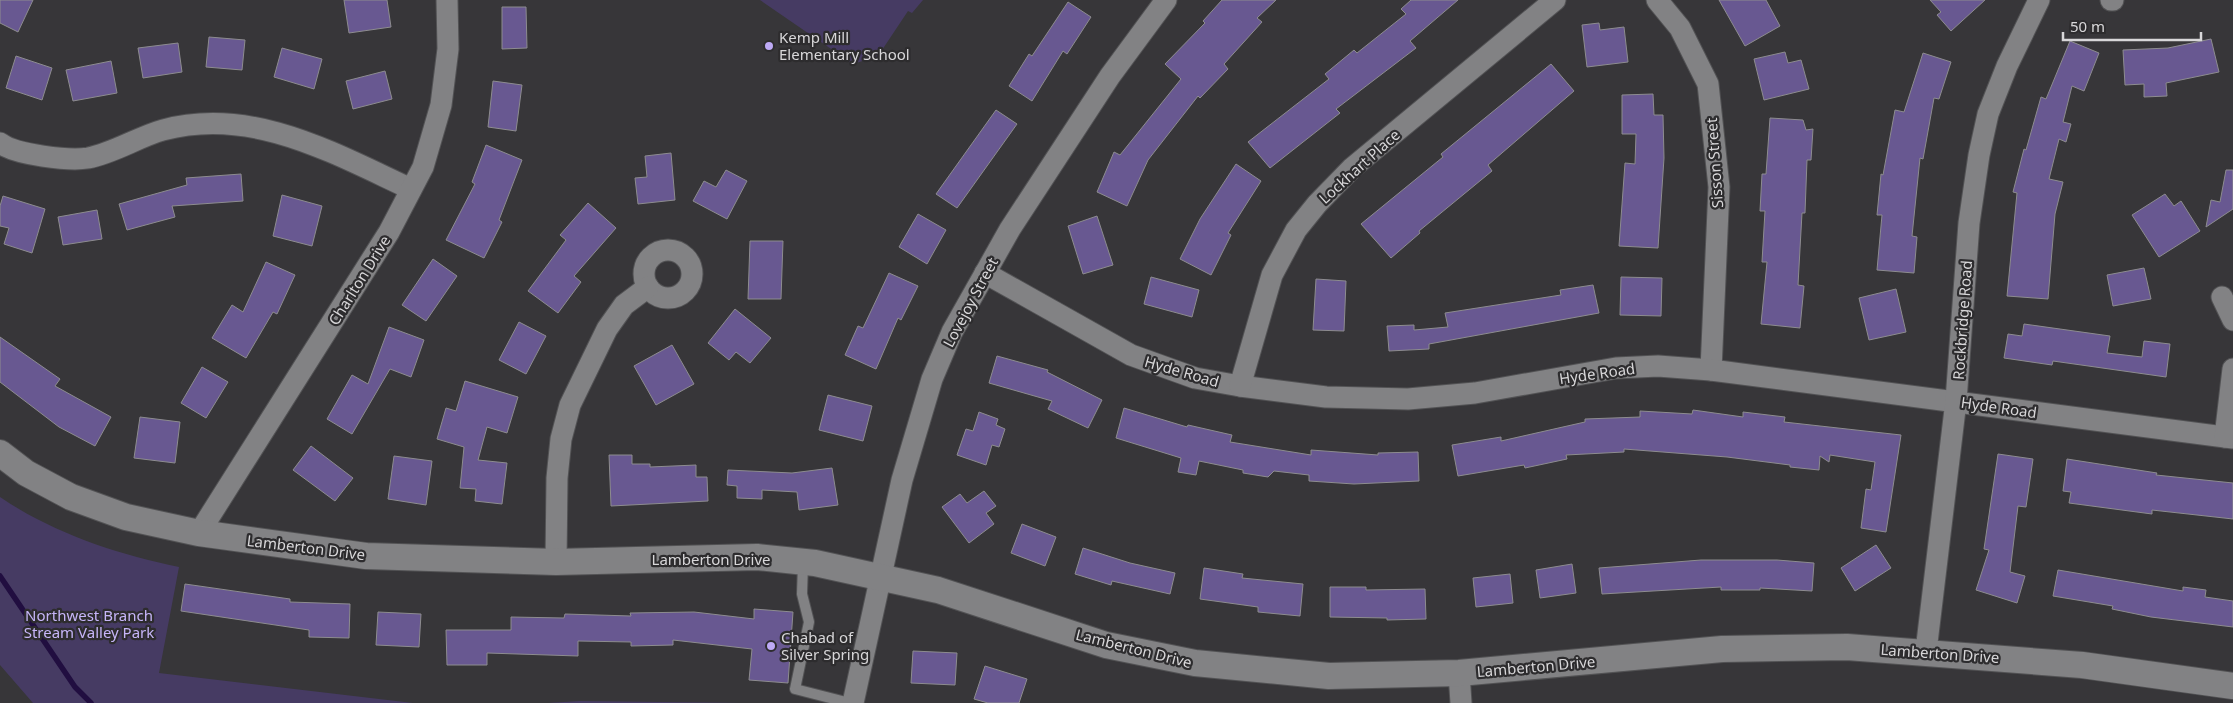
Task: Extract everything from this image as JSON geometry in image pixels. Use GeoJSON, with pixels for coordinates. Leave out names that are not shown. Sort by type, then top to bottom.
{"type":"FeatureCollection","features":[{"type":"Feature","properties":{"kind":"street","name":"Charlton Drive"},"geometry":{"type":"LineString","coordinates":[[199,533],[389,232],[423,167],[441,105],[448,49],[446,0]]}},
{"type":"Feature","properties":{"kind":"street","name":"Lovejoy Street"},"geometry":{"type":"LineString","coordinates":[[852,703],[902,480],[932,379],[952,332],[1010,229],[1110,76],[1166,0]]}},
{"type":"Feature","properties":{"kind":"street","name":"Lockhart Place"},"geometry":{"type":"LineString","coordinates":[[1240,386],[1272,275],[1296,230],[1317,204],[1352,168],[1555,0]]}},
{"type":"Feature","properties":{"kind":"street","name":"Sisson Street"},"geometry":{"type":"LineString","coordinates":[[1657,0],[1680,28],[1708,84],[1719,186],[1711,370]]}},
{"type":"Feature","properties":{"kind":"street","name":"Rockbridge Road"},"geometry":{"type":"LineString","coordinates":[[1926,651],[1956,401],[1969,223],[1979,155],[1988,114],[2007,66],[2039,0]]}},
{"type":"Feature","properties":{"kind":"street"},"geometry":{"type":"LineString","coordinates":[[0,143],[31,156],[87,158],[164,130],[211,123],[241,125],[306,140],[411,189]]}},
{"type":"Feature","properties":{"kind":"street","name":"Hyde Road"},"geometry":{"type":"LineString","coordinates":[[985,273],[1131,356],[1195,378],[1240,386],[1326,397],[1408,399],[1475,393],[1616,368],[1658,366],[1711,370],[2229,438]]}},
{"type":"Feature","properties":{"kind":"street"},"geometry":{"type":"LineString","coordinates":[[556,562],[557,478],[561,439],[570,405],[607,329],[624,305],[648,287]]}},
{"type":"Feature","properties":{"kind":"street"},"geometry":{"type":"LineString","coordinates":[[2222,297],[2233,320]]}},
{"type":"Feature","properties":{"kind":"street"},"geometry":{"type":"LineString","coordinates":[[2229,438],[2233,369]]}},
{"type":"Feature","properties":{"kind":"street","name":"Lamberton Drive"},"geometry":{"type":"LineString","coordinates":[[0,454],[26,473],[71,497],[126,517],[199,533],[366,556],[556,562],[757,557],[803,562],[938,590],[1106,644],[1195,664],[1329,676],[1459,673],[1722,649],[1847,646],[2082,665],[2233,686]]}},
{"type":"Feature","properties":{"kind":"street"},"geometry":{"type":"LineString","coordinates":[[1459,673],[1461,703]]}},
{"type":"Feature","properties":{"kind":"lane"},"geometry":{"type":"LineString","coordinates":[[803,562],[802,594],[809,622],[795,689],[852,703]]}},
{"type":"Feature","properties":{"kind":"green space"},"geometry":{"type":"Polygon","coordinates":[[[760,0],[923,0],[912,13],[908,11],[878,56],[853,64],[760,0]]]}},
{"type":"Feature","properties":{"kind":"green space","name":"Northwest Branch Stream Valley Park"},"geometry":{"type":"Polygon","coordinates":[[[0,497],[41,521],[86,541],[132,556],[179,567],[159,673],[413,703],[33,703],[0,665],[0,497]]]}},
{"type":"Feature","properties":{"kind":"green space"},"geometry":{"type":"Polygon","coordinates":[[[580,701],[742,703],[548,703],[580,701]]]}},
{"type":"Feature","properties":{"kind":"building"},"geometry":{"type":"Polygon","coordinates":[[[0,0],[33,0],[18,32],[0,23],[0,0]]]}},
{"type":"Feature","properties":{"kind":"building"},"geometry":{"type":"Polygon","coordinates":[[[344,0],[387,0],[391,27],[349,33],[344,0]]]}},
{"type":"Feature","properties":{"kind":"building"},"geometry":{"type":"Polygon","coordinates":[[[1222,0],[1276,0],[1257,18],[1262,22],[1224,64],[1228,69],[1200,98],[1198,96],[1148,160],[1127,206],[1097,192],[1114,152],[1120,155],[1181,79],[1165,64],[1205,23],[1203,21],[1222,0]]]}},
{"type":"Feature","properties":{"kind":"building"},"geometry":{"type":"Polygon","coordinates":[[[1411,0],[1458,0],[1410,41],[1416,48],[1336,109],[1340,113],[1270,168],[1248,142],[1329,79],[1325,74],[1354,50],[1357,53],[1406,14],[1401,9],[1411,0]]]}},
{"type":"Feature","properties":{"kind":"building"},"geometry":{"type":"Polygon","coordinates":[[[1719,0],[1766,0],[1780,26],[1745,46],[1719,0]]]}},
{"type":"Feature","properties":{"kind":"building"},"geometry":{"type":"Polygon","coordinates":[[[1930,0],[1985,0],[1951,31],[1937,15],[1941,12],[1930,0]]]}},
{"type":"Feature","properties":{"kind":"building"},"geometry":{"type":"Polygon","coordinates":[[[1068,2],[1091,17],[1067,54],[1063,51],[1032,101],[1009,86],[1029,54],[1032,56],[1068,2]]]}},
{"type":"Feature","properties":{"kind":"building"},"geometry":{"type":"Polygon","coordinates":[[[502,7],[526,7],[527,48],[502,49],[502,7]]]}},
{"type":"Feature","properties":{"kind":"building"},"geometry":{"type":"Polygon","coordinates":[[[1599,23],[1600,30],[1624,27],[1628,62],[1587,67],[1582,25],[1599,23]]]}},
{"type":"Feature","properties":{"kind":"building"},"geometry":{"type":"Polygon","coordinates":[[[209,37],[245,40],[242,70],[206,67],[209,37]]]}},
{"type":"Feature","properties":{"kind":"building"},"geometry":{"type":"Polygon","coordinates":[[[2211,39],[2219,72],[2166,83],[2167,96],[2144,97],[2144,84],[2125,85],[2123,50],[2168,48],[2211,39]]]}},
{"type":"Feature","properties":{"kind":"building"},"geometry":{"type":"Polygon","coordinates":[[[2070,41],[2099,53],[2084,91],[2072,86],[2063,122],[2071,124],[2066,142],[2059,139],[2049,179],[2063,182],[2055,214],[2048,299],[2007,296],[2017,193],[2013,192],[2024,149],[2026,150],[2041,97],[2046,99],[2070,41]]]}},
{"type":"Feature","properties":{"kind":"building"},"geometry":{"type":"Polygon","coordinates":[[[178,43],[182,72],[143,78],[138,48],[178,43]]]}},
{"type":"Feature","properties":{"kind":"building"},"geometry":{"type":"Polygon","coordinates":[[[282,48],[322,59],[314,89],[274,77],[282,48]]]}},
{"type":"Feature","properties":{"kind":"building"},"geometry":{"type":"Polygon","coordinates":[[[1785,52],[1788,63],[1801,60],[1809,89],[1764,100],[1754,59],[1785,52]]]}},
{"type":"Feature","properties":{"kind":"building"},"geometry":{"type":"Polygon","coordinates":[[[1923,53],[1951,62],[1939,99],[1934,98],[1923,159],[1920,158],[1912,236],[1917,237],[1914,273],[1877,270],[1882,215],[1877,215],[1881,174],[1883,175],[1895,110],[1904,112],[1923,53]]]}},
{"type":"Feature","properties":{"kind":"building"},"geometry":{"type":"Polygon","coordinates":[[[16,56],[52,68],[42,100],[6,88],[16,56]]]}},
{"type":"Feature","properties":{"kind":"building"},"geometry":{"type":"Polygon","coordinates":[[[111,61],[117,93],[73,101],[66,70],[111,61]]]}},
{"type":"Feature","properties":{"kind":"building"},"geometry":{"type":"Polygon","coordinates":[[[1551,64],[1574,91],[1488,165],[1492,171],[1419,231],[1420,233],[1391,258],[1361,224],[1443,157],[1441,154],[1551,64]]]}},
{"type":"Feature","properties":{"kind":"building"},"geometry":{"type":"Polygon","coordinates":[[[385,71],[392,99],[353,109],[346,81],[385,71]]]}},
{"type":"Feature","properties":{"kind":"building"},"geometry":{"type":"Polygon","coordinates":[[[493,81],[522,85],[516,131],[488,127],[493,81]]]}},
{"type":"Feature","properties":{"kind":"building"},"geometry":{"type":"Polygon","coordinates":[[[1653,94],[1654,115],[1663,115],[1664,158],[1658,248],[1619,246],[1625,163],[1635,164],[1636,134],[1622,134],[1622,95],[1653,94]]]}},
{"type":"Feature","properties":{"kind":"building"},"geometry":{"type":"Polygon","coordinates":[[[996,110],[1017,124],[957,208],[936,194],[996,110]]]}},
{"type":"Feature","properties":{"kind":"building"},"geometry":{"type":"Polygon","coordinates":[[[1770,118],[1803,120],[1806,130],[1813,129],[1811,160],[1807,160],[1805,213],[1802,213],[1798,285],[1804,286],[1800,328],[1761,324],[1767,262],[1762,262],[1765,211],[1760,211],[1762,174],[1766,174],[1770,118]]]}},
{"type":"Feature","properties":{"kind":"building"},"geometry":{"type":"Polygon","coordinates":[[[486,145],[522,160],[499,220],[502,222],[484,258],[446,240],[475,184],[472,182],[486,145]]]}},
{"type":"Feature","properties":{"kind":"building"},"geometry":{"type":"Polygon","coordinates":[[[671,153],[675,200],[638,204],[635,178],[647,177],[645,156],[671,153]]]}},
{"type":"Feature","properties":{"kind":"building"},"geometry":{"type":"Polygon","coordinates":[[[1236,164],[1261,181],[1228,233],[1231,235],[1211,275],[1180,259],[1200,219],[1236,164]]]}},
{"type":"Feature","properties":{"kind":"building"},"geometry":{"type":"Polygon","coordinates":[[[726,170],[747,181],[727,219],[693,201],[704,181],[716,187],[726,170]]]}},
{"type":"Feature","properties":{"kind":"building"},"geometry":{"type":"Polygon","coordinates":[[[2226,170],[2233,170],[2233,209],[2206,227],[2211,200],[2220,202],[2226,170]]]}},
{"type":"Feature","properties":{"kind":"building"},"geometry":{"type":"Polygon","coordinates":[[[241,174],[243,201],[172,206],[175,217],[127,230],[119,204],[187,185],[186,178],[241,174]]]}},
{"type":"Feature","properties":{"kind":"building"},"geometry":{"type":"Polygon","coordinates":[[[2165,194],[2174,206],[2181,201],[2200,231],[2159,257],[2132,215],[2165,194]]]}},
{"type":"Feature","properties":{"kind":"building"},"geometry":{"type":"Polygon","coordinates":[[[282,195],[322,206],[312,246],[273,236],[282,195]]]}},
{"type":"Feature","properties":{"kind":"building"},"geometry":{"type":"Polygon","coordinates":[[[3,196],[45,209],[32,253],[4,244],[9,228],[0,226],[0,206],[3,196]]]}},
{"type":"Feature","properties":{"kind":"building"},"geometry":{"type":"Polygon","coordinates":[[[588,203],[616,228],[574,276],[581,282],[558,313],[528,291],[566,240],[560,235],[588,203]]]}},
{"type":"Feature","properties":{"kind":"building"},"geometry":{"type":"Polygon","coordinates":[[[97,210],[102,239],[63,245],[58,217],[97,210]]]}},
{"type":"Feature","properties":{"kind":"building"},"geometry":{"type":"Polygon","coordinates":[[[918,214],[946,230],[927,264],[899,247],[918,214]]]}},
{"type":"Feature","properties":{"kind":"building"},"geometry":{"type":"Polygon","coordinates":[[[1097,216],[1113,265],[1083,274],[1068,226],[1097,216]]]}},
{"type":"Feature","properties":{"kind":"building"},"geometry":{"type":"Polygon","coordinates":[[[750,241],[783,241],[781,299],[748,299],[750,241]]]}},
{"type":"Feature","properties":{"kind":"building"},"geometry":{"type":"Polygon","coordinates":[[[433,259],[457,276],[426,321],[402,305],[433,259]]]}},
{"type":"Feature","properties":{"kind":"building"},"geometry":{"type":"Polygon","coordinates":[[[266,262],[295,275],[277,314],[273,312],[246,358],[212,338],[232,305],[243,312],[266,262]]]}},
{"type":"Feature","properties":{"kind":"building"},"geometry":{"type":"Polygon","coordinates":[[[2144,268],[2151,299],[2113,306],[2107,275],[2144,268]]]}},
{"type":"Feature","properties":{"kind":"building"},"geometry":{"type":"Polygon","coordinates":[[[889,273],[918,286],[901,320],[898,318],[876,369],[845,355],[858,326],[863,328],[889,273]]]}},
{"type":"Feature","properties":{"kind":"building"},"geometry":{"type":"Polygon","coordinates":[[[1151,277],[1199,290],[1192,317],[1144,304],[1151,277]]]}},
{"type":"Feature","properties":{"kind":"building"},"geometry":{"type":"Polygon","coordinates":[[[1621,277],[1662,278],[1661,316],[1620,315],[1621,277]]]}},
{"type":"Feature","properties":{"kind":"building"},"geometry":{"type":"Polygon","coordinates":[[[1316,279],[1346,281],[1344,331],[1313,330],[1316,279]]]}},
{"type":"Feature","properties":{"kind":"building"},"geometry":{"type":"Polygon","coordinates":[[[1593,285],[1599,313],[1429,344],[1429,349],[1389,351],[1387,326],[1414,325],[1414,330],[1448,327],[1445,313],[1561,295],[1560,290],[1593,285]]]}},
{"type":"Feature","properties":{"kind":"building"},"geometry":{"type":"Polygon","coordinates":[[[1896,289],[1906,332],[1869,340],[1859,298],[1896,289]]]}},
{"type":"Feature","properties":{"kind":"building"},"geometry":{"type":"Polygon","coordinates":[[[735,309],[771,338],[750,363],[736,352],[729,360],[708,343],[735,309]]]}},
{"type":"Feature","properties":{"kind":"building"},"geometry":{"type":"Polygon","coordinates":[[[519,322],[546,336],[526,374],[499,360],[519,322]]]}},
{"type":"Feature","properties":{"kind":"building"},"geometry":{"type":"Polygon","coordinates":[[[2024,324],[2110,336],[2107,353],[2142,357],[2144,341],[2170,344],[2166,377],[2053,361],[2052,365],[2004,358],[2008,334],[2022,336],[2024,324]]]}},
{"type":"Feature","properties":{"kind":"building"},"geometry":{"type":"Polygon","coordinates":[[[389,327],[424,340],[411,377],[390,369],[352,434],[327,419],[352,375],[368,384],[389,327]]]}},
{"type":"Feature","properties":{"kind":"building"},"geometry":{"type":"Polygon","coordinates":[[[0,337],[60,379],[55,386],[111,417],[95,446],[59,427],[0,382],[0,337]]]}},
{"type":"Feature","properties":{"kind":"building"},"geometry":{"type":"Polygon","coordinates":[[[672,345],[694,384],[656,405],[634,366],[672,345]]]}},
{"type":"Feature","properties":{"kind":"building"},"geometry":{"type":"Polygon","coordinates":[[[997,356],[1048,370],[1047,372],[1102,400],[1088,428],[1048,409],[1052,401],[989,383],[997,356]]]}},
{"type":"Feature","properties":{"kind":"building"},"geometry":{"type":"Polygon","coordinates":[[[202,367],[228,382],[206,418],[181,403],[202,367]]]}},
{"type":"Feature","properties":{"kind":"building"},"geometry":{"type":"Polygon","coordinates":[[[465,381],[518,397],[507,433],[487,427],[478,460],[507,463],[502,504],[475,501],[476,489],[460,488],[464,447],[437,439],[446,408],[456,411],[465,381]]]}},
{"type":"Feature","properties":{"kind":"building"},"geometry":{"type":"Polygon","coordinates":[[[828,395],[872,406],[863,441],[819,430],[828,395]]]}},
{"type":"Feature","properties":{"kind":"building"},"geometry":{"type":"Polygon","coordinates":[[[1124,408],[1187,427],[1188,425],[1232,435],[1230,442],[1311,455],[1311,450],[1378,455],[1378,453],[1418,452],[1419,481],[1354,484],[1309,481],[1309,475],[1274,471],[1268,477],[1243,473],[1243,470],[1199,461],[1196,475],[1178,472],[1181,458],[1116,438],[1124,408]]]}},
{"type":"Feature","properties":{"kind":"building"},"geometry":{"type":"Polygon","coordinates":[[[1693,410],[1743,417],[1743,412],[1785,417],[1784,422],[1901,435],[1886,532],[1861,528],[1866,489],[1871,490],[1875,462],[1830,455],[1829,462],[1820,456],[1819,470],[1727,457],[1624,449],[1624,452],[1566,455],[1567,459],[1525,468],[1524,465],[1458,476],[1452,445],[1501,437],[1501,441],[1585,422],[1585,419],[1640,417],[1640,411],[1692,414],[1693,410]]]}},
{"type":"Feature","properties":{"kind":"building"},"geometry":{"type":"Polygon","coordinates":[[[979,412],[998,419],[996,425],[1005,429],[999,447],[992,445],[986,465],[957,455],[966,429],[973,431],[979,412]]]}},
{"type":"Feature","properties":{"kind":"building"},"geometry":{"type":"Polygon","coordinates":[[[140,417],[180,422],[175,463],[134,458],[140,417]]]}},
{"type":"Feature","properties":{"kind":"building"},"geometry":{"type":"Polygon","coordinates":[[[311,446],[353,478],[335,501],[293,470],[311,446]]]}},
{"type":"Feature","properties":{"kind":"building"},"geometry":{"type":"Polygon","coordinates":[[[1998,454],[2033,459],[2026,507],[2018,506],[2010,572],[2025,576],[2017,603],[1976,590],[1989,550],[1984,549],[1998,454]]]}},
{"type":"Feature","properties":{"kind":"building"},"geometry":{"type":"Polygon","coordinates":[[[609,455],[632,455],[632,464],[650,464],[650,467],[696,465],[696,477],[707,477],[708,501],[611,506],[609,455]]]}},
{"type":"Feature","properties":{"kind":"building"},"geometry":{"type":"Polygon","coordinates":[[[394,456],[432,461],[426,505],[388,499],[394,456]]]}},
{"type":"Feature","properties":{"kind":"building"},"geometry":{"type":"Polygon","coordinates":[[[2067,459],[2157,473],[2156,475],[2233,483],[2233,519],[2152,510],[2152,514],[2069,503],[2071,492],[2063,491],[2067,459]]]}},
{"type":"Feature","properties":{"kind":"building"},"geometry":{"type":"Polygon","coordinates":[[[832,468],[838,505],[799,510],[797,492],[762,490],[762,499],[737,498],[737,486],[727,485],[728,470],[792,473],[832,468]]]}},
{"type":"Feature","properties":{"kind":"building"},"geometry":{"type":"Polygon","coordinates":[[[984,491],[996,506],[986,513],[994,524],[969,543],[942,507],[960,494],[967,503],[984,491]]]}},
{"type":"Feature","properties":{"kind":"building"},"geometry":{"type":"Polygon","coordinates":[[[1022,524],[1056,537],[1045,566],[1011,553],[1022,524]]]}},
{"type":"Feature","properties":{"kind":"building"},"geometry":{"type":"Polygon","coordinates":[[[1876,545],[1891,568],[1855,591],[1841,568],[1876,545]]]}},
{"type":"Feature","properties":{"kind":"building"},"geometry":{"type":"Polygon","coordinates":[[[1083,548],[1130,563],[1175,573],[1170,594],[1112,581],[1111,585],[1075,574],[1083,548]]]}},
{"type":"Feature","properties":{"kind":"building"},"geometry":{"type":"Polygon","coordinates":[[[1701,560],[1777,560],[1814,563],[1812,591],[1760,588],[1760,590],[1721,590],[1721,587],[1602,594],[1599,568],[1701,560]]]}},
{"type":"Feature","properties":{"kind":"building"},"geometry":{"type":"Polygon","coordinates":[[[1572,564],[1576,593],[1540,598],[1536,570],[1572,564]]]}},
{"type":"Feature","properties":{"kind":"building"},"geometry":{"type":"Polygon","coordinates":[[[1204,568],[1243,574],[1242,578],[1303,584],[1300,616],[1258,612],[1258,607],[1200,599],[1204,568]]]}},
{"type":"Feature","properties":{"kind":"building"},"geometry":{"type":"Polygon","coordinates":[[[2058,570],[2183,591],[2183,587],[2206,590],[2205,597],[2233,601],[2233,627],[2151,617],[2112,609],[2113,606],[2053,596],[2058,570]]]}},
{"type":"Feature","properties":{"kind":"building"},"geometry":{"type":"Polygon","coordinates":[[[1510,574],[1513,603],[1476,607],[1473,578],[1510,574]]]}},
{"type":"Feature","properties":{"kind":"building"},"geometry":{"type":"Polygon","coordinates":[[[185,584],[290,599],[290,602],[350,604],[349,638],[309,637],[309,630],[181,611],[185,584]]]}},
{"type":"Feature","properties":{"kind":"building"},"geometry":{"type":"Polygon","coordinates":[[[1330,587],[1366,587],[1366,590],[1425,589],[1426,619],[1387,620],[1387,618],[1330,617],[1330,587]]]}},
{"type":"Feature","properties":{"kind":"building"},"geometry":{"type":"Polygon","coordinates":[[[754,609],[793,612],[788,683],[749,680],[752,649],[673,640],[673,645],[631,646],[631,642],[578,641],[578,656],[487,653],[487,665],[447,665],[446,630],[511,630],[511,617],[564,618],[565,614],[631,616],[630,613],[694,612],[754,619],[754,609]]]}},
{"type":"Feature","properties":{"kind":"building"},"geometry":{"type":"Polygon","coordinates":[[[378,612],[421,614],[419,647],[376,645],[378,612]]]}},
{"type":"Feature","properties":{"kind":"building"},"geometry":{"type":"Polygon","coordinates":[[[913,651],[957,653],[955,685],[911,683],[913,651]]]}},
{"type":"Feature","properties":{"kind":"building"},"geometry":{"type":"Polygon","coordinates":[[[985,666],[1027,679],[1019,703],[988,703],[974,699],[985,666]]]}},
{"type":"Feature","properties":{"kind":"waterway"},"geometry":{"type":"LineString","coordinates":[[0,576],[75,687],[91,703]]}},
{"type":"Feature","properties":{"kind":"place","name":"Kemp Mill Elementary School"},"geometry":{"type":"Point","coordinates":[769,46]}},
{"type":"Feature","properties":{"kind":"place","name":"Chabad of Silver Spring"},"geometry":{"type":"Point","coordinates":[771,646]}}]}
